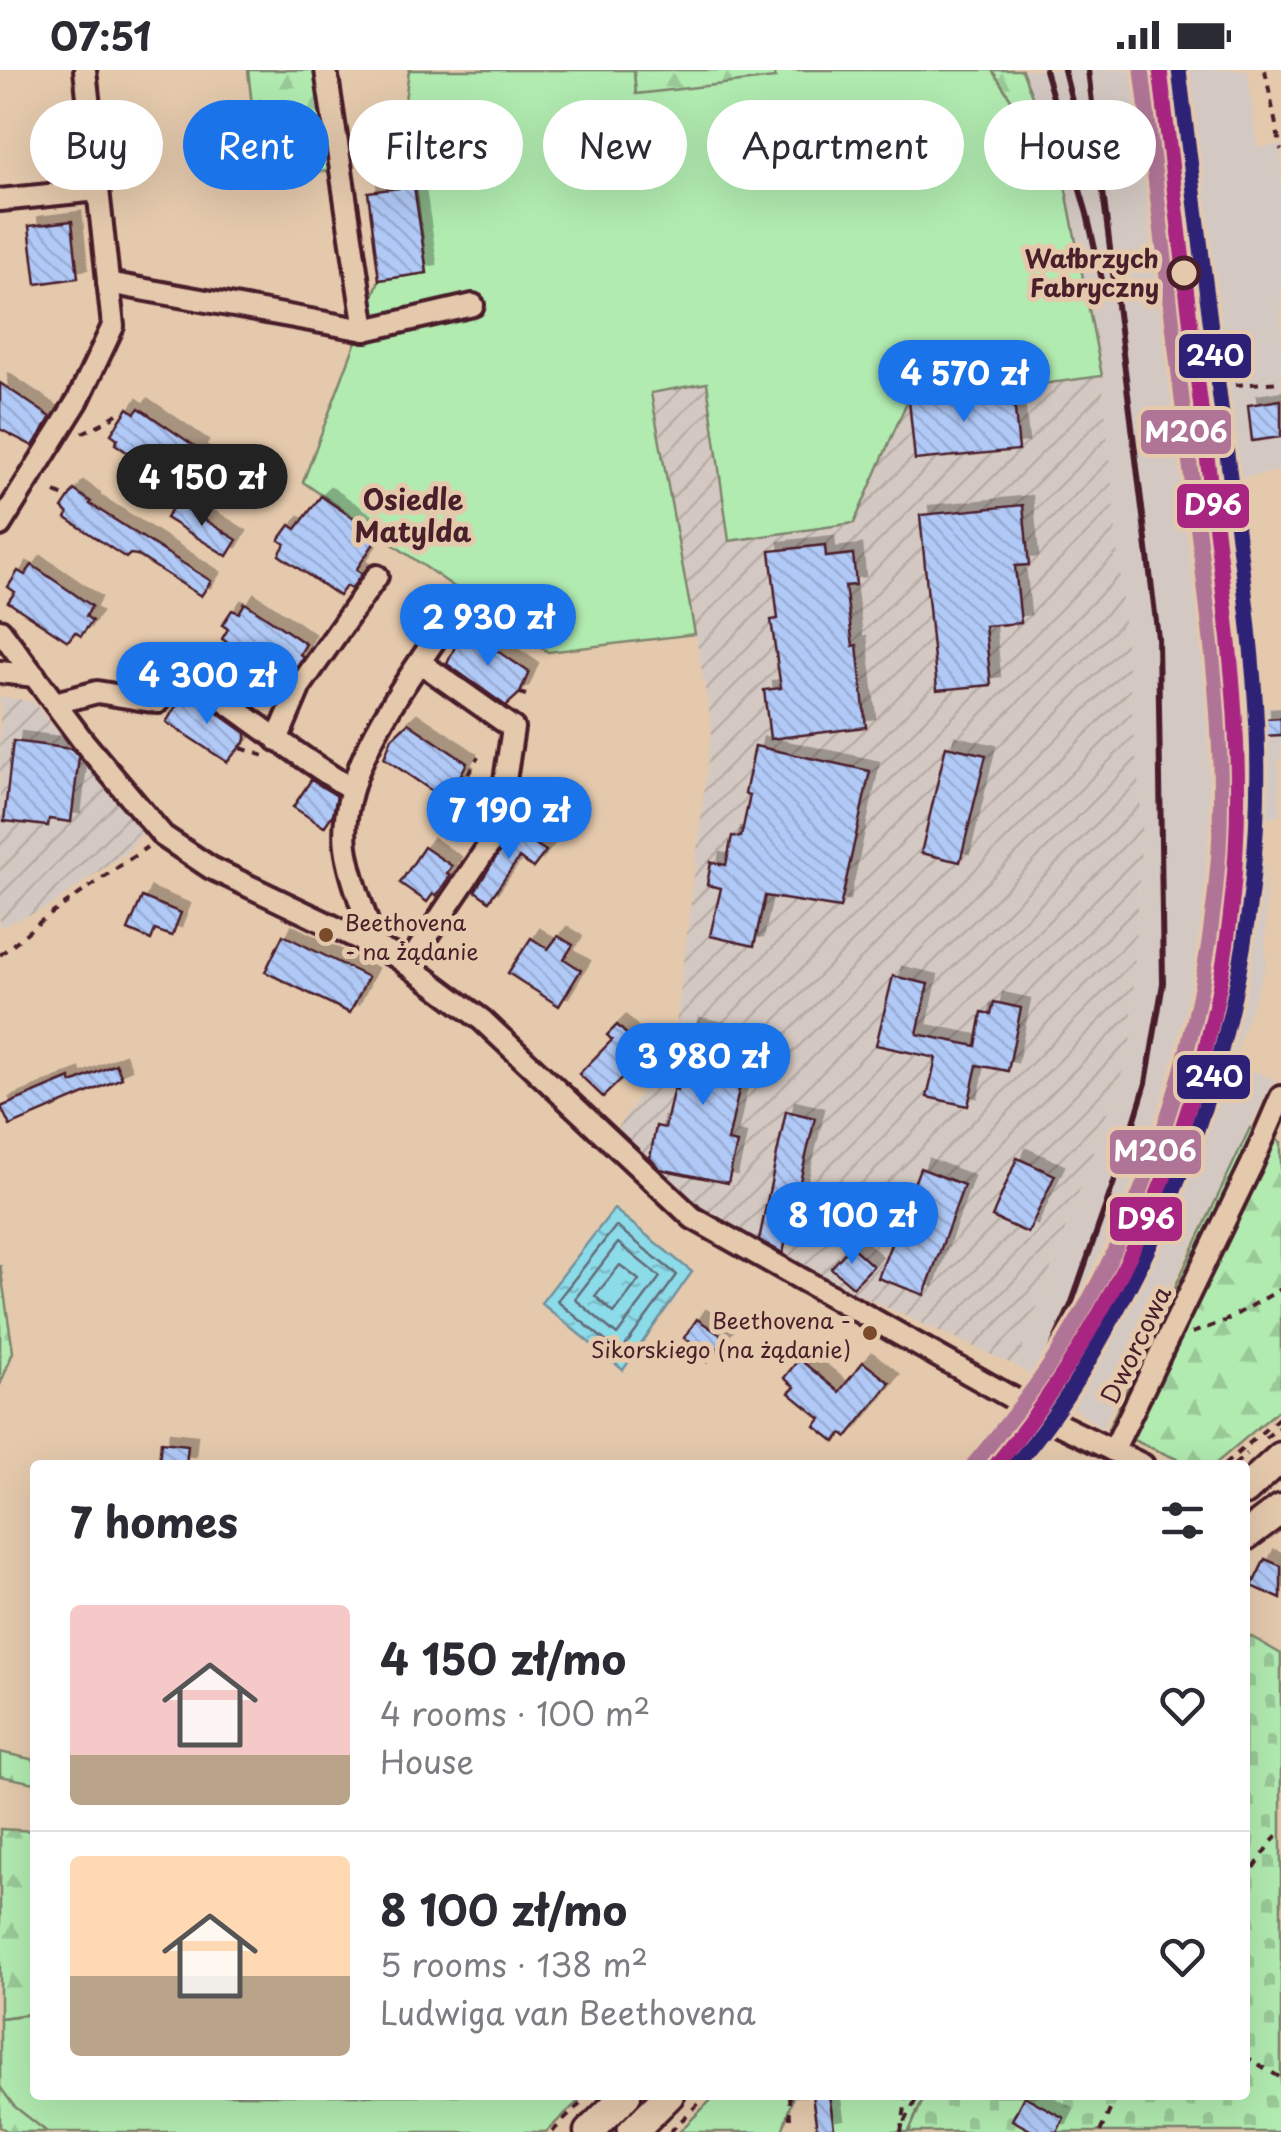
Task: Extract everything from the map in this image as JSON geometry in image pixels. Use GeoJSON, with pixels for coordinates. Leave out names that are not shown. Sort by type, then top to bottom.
{"type":"FeatureCollection","features":[{"type":"Feature","properties":{"kind":"main road"},"geometry":{"type":"LineString","coordinates":[[1250,1485],[1281,1457]]}},
{"type":"Feature","properties":{"kind":"main road"},"geometry":{"type":"LineString","coordinates":[[1250,1532],[1269,1515]]}},
{"type":"Feature","properties":{"kind":"main road"},"geometry":{"type":"LineString","coordinates":[[589,2132],[621,2100]]}},
{"type":"Feature","properties":{"kind":"main road"},"geometry":{"type":"LineString","coordinates":[[632,2132],[664,2100]]}},
{"type":"Feature","properties":{"kind":"street"},"geometry":{"type":"LineString","coordinates":[[84,70],[88,100]]}},
{"type":"Feature","properties":{"kind":"street"},"geometry":{"type":"LineString","coordinates":[[326,70],[365,330]]}},
{"type":"Feature","properties":{"kind":"street"},"geometry":{"type":"LineString","coordinates":[[0,200],[98,190],[113,326],[78,400],[0,525]]}},
{"type":"Feature","properties":{"kind":"street"},"geometry":{"type":"LineString","coordinates":[[108,283],[365,330],[473,305]]}},
{"type":"Feature","properties":{"kind":"street"},"geometry":{"type":"LineString","coordinates":[[277,740],[300,686],[376,576]]}},
{"type":"Feature","properties":{"kind":"street"},"geometry":{"type":"LineString","coordinates":[[374,945],[346,846],[350,788],[368,745],[458,606]]}},
{"type":"Feature","properties":{"kind":"street"},"geometry":{"type":"LineString","coordinates":[[0,630],[163,836],[211,868],[374,945],[408,966],[482,1020],[692,1218],[1062,1426],[1133,1460]]}},
{"type":"Feature","properties":{"kind":"street"},"geometry":{"type":"LineString","coordinates":[[408,966],[497,832],[513,728],[421,663]]}},
{"type":"Feature","properties":{"kind":"street"},"geometry":{"type":"LineString","coordinates":[[0,672],[34,676]]}},
{"type":"Feature","properties":{"kind":"street"},"geometry":{"type":"LineString","coordinates":[[55,703],[97,692],[158,702],[183,672],[253,718],[294,754],[350,788]]}},
{"type":"Feature","properties":{"kind":"street","name":"Dworcowa"},"geometry":{"type":"LineString","coordinates":[[1114,1451],[1281,1098]]}},
{"type":"Feature","properties":{"kind":"path"},"geometry":{"type":"LineString","coordinates":[[1265,70],[1281,150]]}},
{"type":"Feature","properties":{"kind":"path"},"geometry":{"type":"LineString","coordinates":[[1219,386],[1281,382]]}},
{"type":"Feature","properties":{"kind":"path"},"geometry":{"type":"LineString","coordinates":[[1202,454],[1214,453]]}},
{"type":"Feature","properties":{"kind":"path"},"geometry":{"type":"LineString","coordinates":[[55,492],[68,498]]}},
{"type":"Feature","properties":{"kind":"path"},"geometry":{"type":"LineString","coordinates":[[459,783],[462,785],[478,757]]}},
{"type":"Feature","properties":{"kind":"path"},"geometry":{"type":"LineString","coordinates":[[0,955],[163,836]]}},
{"type":"Feature","properties":{"kind":"path"},"geometry":{"type":"LineString","coordinates":[[1164,1343],[1225,1321],[1281,1290]]}},
{"type":"Feature","properties":{"kind":"path"},"geometry":{"type":"LineString","coordinates":[[1230,1460],[1281,1416]]}},
{"type":"Feature","properties":{"kind":"path"},"geometry":{"type":"LineString","coordinates":[[1250,1874],[1281,1829]]}},
{"type":"Feature","properties":{"kind":"path"},"geometry":{"type":"LineString","coordinates":[[1250,2059],[1281,2078]]}},
{"type":"Feature","properties":{"kind":"path"},"geometry":{"type":"LineString","coordinates":[[552,2132],[585,2100]]}},
{"type":"Feature","properties":{"kind":"path"},"geometry":{"type":"LineString","coordinates":[[670,2132],[703,2100]]}},
{"type":"Feature","properties":{"kind":"path"},"geometry":{"type":"LineString","coordinates":[[789,2100],[790,2120]]}},
{"type":"Feature","properties":{"kind":"path"},"geometry":{"type":"LineString","coordinates":[[902,2129],[906,2100]]}},
{"type":"Feature","properties":{"kind":"path"},"geometry":{"type":"LineString","coordinates":[[902,2129],[916,2100]]}},
{"type":"Feature","properties":{"kind":"path"},"geometry":{"type":"LineString","coordinates":[[1100,2132],[1115,2100]]}},
{"type":"Feature","properties":{"kind":"shaded area"},"geometry":{"type":"Polygon","coordinates":[[[1022,70],[1248,70],[1257,147],[1281,145],[1281,471],[1236,479],[1264,707],[1281,708],[1281,815],[1265,820],[1266,965],[1232,1063],[1274,1079],[1102,1429],[1016,1366],[1130,1050],[1142,826],[1102,376],[1066,190],[1156,190],[1156,100],[1033,100],[1022,70]]]}},
{"type":"Feature","properties":{"kind":"shaded area"},"geometry":{"type":"Polygon","coordinates":[[[1102,376],[1142,825],[1130,1050],[1016,1366],[757,1249],[647,1167],[616,1131],[674,1042],[712,726],[651,393],[707,383],[730,540],[854,523],[906,402],[1102,376]]]}},
{"type":"Feature","properties":{"kind":"shaded area"},"geometry":{"type":"Polygon","coordinates":[[[0,696],[33,702],[143,831],[130,849],[49,907],[0,927],[0,696]]]}},
{"type":"Feature","properties":{"kind":"green space"},"geometry":{"type":"Polygon","coordinates":[[[248,70],[332,70],[348,169],[329,171],[329,100],[251,100],[248,70]]]}},
{"type":"Feature","properties":{"kind":"green space"},"geometry":{"type":"Polygon","coordinates":[[[409,70],[634,70],[636,93],[775,77],[773,70],[992,70],[1012,100],[984,100],[984,190],[1066,190],[1102,376],[907,402],[854,523],[729,541],[707,383],[651,393],[695,634],[548,652],[303,482],[379,280],[427,273],[416,190],[523,190],[523,100],[405,100],[409,70]]]}},
{"type":"Feature","properties":{"kind":"green space"},"geometry":{"type":"Polygon","coordinates":[[[634,70],[773,70],[775,78],[636,94],[634,70]]]}},
{"type":"Feature","properties":{"kind":"green space"},"geometry":{"type":"Polygon","coordinates":[[[992,70],[1022,70],[1033,100],[1012,100],[992,70]]]}},
{"type":"Feature","properties":{"kind":"green space"},"geometry":{"type":"Polygon","coordinates":[[[1250,1128],[1281,1142],[1281,1408],[1220,1460],[1179,1460],[1108,1429],[1250,1128]]]}},
{"type":"Feature","properties":{"kind":"green space"},"geometry":{"type":"Polygon","coordinates":[[[0,1265],[13,1352],[0,1385],[0,1265]]]}},
{"type":"Feature","properties":{"kind":"green space"},"geometry":{"type":"Polygon","coordinates":[[[1250,1636],[1281,1654],[1281,2132],[909,2132],[923,2100],[1250,2100],[1250,1636]]]}},
{"type":"Feature","properties":{"kind":"green space"},"geometry":{"type":"Polygon","coordinates":[[[0,1752],[30,1759],[30,1782],[0,1776],[0,1752]]]}},
{"type":"Feature","properties":{"kind":"green space"},"geometry":{"type":"Polygon","coordinates":[[[0,1829],[30,1831],[30,2014],[0,2018],[0,1829]]]}},
{"type":"Feature","properties":{"kind":"green space"},"geometry":{"type":"Polygon","coordinates":[[[30,2015],[30,2100],[580,2100],[546,2132],[47,2132],[13,2106],[0,2087],[0,2018],[30,2015]]]}},
{"type":"Feature","properties":{"kind":"green space"},"geometry":{"type":"Polygon","coordinates":[[[0,2087],[14,2106],[47,2132],[10,2132],[0,2127],[0,2087]]]}},
{"type":"Feature","properties":{"kind":"green space"},"geometry":{"type":"Polygon","coordinates":[[[711,2100],[792,2100],[782,2132],[679,2132],[711,2100]]]}},
{"type":"Feature","properties":{"kind":"green space"},"geometry":{"type":"Polygon","coordinates":[[[830,2100],[922,2100],[909,2132],[799,2132],[834,2127],[830,2100]]]}},
{"type":"Feature","properties":{"kind":"water"},"geometry":{"type":"Polygon","coordinates":[[[614,1209],[692,1272],[623,1370],[541,1303],[614,1209]]]}},
{"type":"Feature","properties":{"kind":"building"},"geometry":{"type":"Polygon","coordinates":[[[415,190],[427,273],[379,280],[368,192],[415,190]]]}},
{"type":"Feature","properties":{"kind":"building"},"geometry":{"type":"Polygon","coordinates":[[[72,221],[78,278],[36,284],[29,226],[72,221]]]}},
{"type":"Feature","properties":{"kind":"building"},"geometry":{"type":"Polygon","coordinates":[[[0,383],[51,417],[33,446],[0,429],[0,383]]]}},
{"type":"Feature","properties":{"kind":"building"},"geometry":{"type":"Polygon","coordinates":[[[1013,390],[1019,450],[915,460],[909,400],[1013,390]]]}},
{"type":"Feature","properties":{"kind":"building"},"geometry":{"type":"Polygon","coordinates":[[[1281,400],[1281,437],[1252,441],[1248,405],[1281,400]]]}},
{"type":"Feature","properties":{"kind":"building"},"geometry":{"type":"Polygon","coordinates":[[[128,408],[135,413],[139,408],[199,449],[196,454],[203,458],[181,490],[115,444],[118,439],[111,434],[128,408]]]}},
{"type":"Feature","properties":{"kind":"building"},"geometry":{"type":"Polygon","coordinates":[[[74,490],[211,581],[201,596],[137,555],[126,558],[66,518],[68,514],[62,508],[74,490]]]}},
{"type":"Feature","properties":{"kind":"building"},"geometry":{"type":"Polygon","coordinates":[[[321,496],[379,536],[356,570],[362,574],[351,589],[346,586],[339,596],[279,555],[285,544],[279,540],[290,525],[296,529],[321,496]]]}},
{"type":"Feature","properties":{"kind":"building"},"geometry":{"type":"Polygon","coordinates":[[[176,502],[237,540],[227,556],[166,518],[176,502]]]}},
{"type":"Feature","properties":{"kind":"building"},"geometry":{"type":"Polygon","coordinates":[[[1023,505],[1029,565],[1015,566],[1021,623],[985,626],[991,685],[937,690],[920,515],[1023,505]]]}},
{"type":"Feature","properties":{"kind":"building"},"geometry":{"type":"Polygon","coordinates":[[[825,545],[826,557],[853,554],[856,585],[845,586],[853,646],[857,645],[866,727],[770,739],[764,690],[781,688],[771,620],[778,619],[770,551],[825,545]]]}},
{"type":"Feature","properties":{"kind":"building"},"geometry":{"type":"Polygon","coordinates":[[[32,565],[92,606],[86,616],[92,621],[81,636],[75,632],[68,641],[8,602],[15,592],[8,587],[18,571],[25,575],[32,565]]]}},
{"type":"Feature","properties":{"kind":"building"},"geometry":{"type":"Polygon","coordinates":[[[245,603],[306,644],[293,672],[289,670],[282,680],[222,639],[228,629],[222,625],[232,610],[239,613],[245,603]]]}},
{"type":"Feature","properties":{"kind":"building"},"geometry":{"type":"Polygon","coordinates":[[[469,632],[529,672],[520,693],[506,706],[447,664],[458,640],[462,641],[469,632]]]}},
{"type":"Feature","properties":{"kind":"building"},"geometry":{"type":"Polygon","coordinates":[[[186,691],[246,733],[246,740],[227,762],[166,722],[186,691]]]}},
{"type":"Feature","properties":{"kind":"building"},"geometry":{"type":"Polygon","coordinates":[[[1281,718],[1281,735],[1263,736],[1262,719],[1281,718]]]}},
{"type":"Feature","properties":{"kind":"building"},"geometry":{"type":"Polygon","coordinates":[[[408,723],[467,763],[461,774],[464,776],[444,799],[384,758],[392,738],[408,723]]]}},
{"type":"Feature","properties":{"kind":"building"},"geometry":{"type":"Polygon","coordinates":[[[13,741],[72,749],[79,757],[71,822],[49,819],[48,826],[4,821],[13,741]]]}},
{"type":"Feature","properties":{"kind":"building"},"geometry":{"type":"Polygon","coordinates":[[[755,746],[870,771],[840,908],[765,896],[754,946],[710,936],[721,888],[707,885],[711,862],[726,865],[732,836],[741,837],[755,746]]]}},
{"type":"Feature","properties":{"kind":"building"},"geometry":{"type":"Polygon","coordinates":[[[946,746],[986,755],[960,862],[921,853],[946,746]]]}},
{"type":"Feature","properties":{"kind":"building"},"geometry":{"type":"Polygon","coordinates":[[[311,780],[337,796],[333,814],[324,827],[293,807],[311,780]]]}},
{"type":"Feature","properties":{"kind":"building"},"geometry":{"type":"Polygon","coordinates":[[[513,829],[546,851],[533,868],[519,858],[489,901],[475,891],[513,829]]]}},
{"type":"Feature","properties":{"kind":"building"},"geometry":{"type":"Polygon","coordinates":[[[424,847],[452,866],[447,873],[450,876],[427,902],[400,883],[424,847]]]}},
{"type":"Feature","properties":{"kind":"building"},"geometry":{"type":"Polygon","coordinates":[[[142,897],[181,913],[172,936],[155,930],[151,940],[128,930],[142,897]]]}},
{"type":"Feature","properties":{"kind":"building"},"geometry":{"type":"Polygon","coordinates":[[[283,935],[368,977],[350,1013],[265,972],[283,935]]]}},
{"type":"Feature","properties":{"kind":"building"},"geometry":{"type":"Polygon","coordinates":[[[558,936],[573,945],[564,959],[581,970],[559,1006],[508,973],[531,938],[548,949],[558,936]]]}},
{"type":"Feature","properties":{"kind":"building"},"geometry":{"type":"Polygon","coordinates":[[[893,976],[928,984],[917,1034],[976,1046],[982,1012],[991,1014],[994,1002],[1021,1008],[1008,1071],[977,1065],[968,1106],[927,1097],[936,1058],[876,1045],[893,976]]]}},
{"type":"Feature","properties":{"kind":"building"},"geometry":{"type":"Polygon","coordinates":[[[617,1025],[647,1054],[603,1097],[579,1074],[612,1040],[607,1035],[617,1025]]]}},
{"type":"Feature","properties":{"kind":"building"},"geometry":{"type":"Polygon","coordinates":[[[690,1027],[750,1039],[728,1141],[737,1143],[728,1183],[660,1169],[650,1158],[656,1126],[665,1128],[674,1087],[677,1090],[690,1027]]]}},
{"type":"Feature","properties":{"kind":"building"},"geometry":{"type":"Polygon","coordinates":[[[116,1064],[122,1078],[10,1126],[1,1107],[116,1064]]]}},
{"type":"Feature","properties":{"kind":"building"},"geometry":{"type":"Polygon","coordinates":[[[786,1111],[815,1118],[783,1253],[759,1240],[786,1111]]]}},
{"type":"Feature","properties":{"kind":"building"},"geometry":{"type":"Polygon","coordinates":[[[1017,1158],[1055,1175],[1028,1233],[992,1217],[1017,1158]]]}},
{"type":"Feature","properties":{"kind":"building"},"geometry":{"type":"Polygon","coordinates":[[[920,1168],[964,1185],[924,1295],[878,1278],[920,1168]]]}},
{"type":"Feature","properties":{"kind":"building"},"geometry":{"type":"Polygon","coordinates":[[[851,1246],[873,1266],[853,1287],[831,1268],[851,1246]]]}},
{"type":"Feature","properties":{"kind":"building"},"geometry":{"type":"Polygon","coordinates":[[[697,1319],[725,1338],[707,1362],[693,1351],[696,1346],[684,1338],[697,1319]]]}},
{"type":"Feature","properties":{"kind":"building"},"geometry":{"type":"Polygon","coordinates":[[[799,1359],[839,1392],[863,1362],[890,1383],[847,1437],[842,1433],[835,1442],[815,1426],[821,1419],[789,1393],[795,1387],[784,1378],[799,1359]]]}},
{"type":"Feature","properties":{"kind":"building"},"geometry":{"type":"Polygon","coordinates":[[[161,1442],[188,1445],[186,1460],[159,1460],[161,1442]]]}},
{"type":"Feature","properties":{"kind":"building"},"geometry":{"type":"Polygon","coordinates":[[[1265,1559],[1281,1566],[1281,1599],[1252,1586],[1265,1559]]]}},
{"type":"Feature","properties":{"kind":"building"},"geometry":{"type":"Polygon","coordinates":[[[813,2100],[830,2100],[834,2128],[817,2130],[813,2100]]]}},
{"type":"Feature","properties":{"kind":"building"},"geometry":{"type":"Polygon","coordinates":[[[1022,2100],[1031,2100],[1064,2118],[1057,2132],[1034,2132],[1012,2120],[1022,2100]]]}},
{"type":"Feature","properties":{"kind":"railway"},"geometry":{"type":"LineString","coordinates":[[1045,70],[1103,284]]}},
{"type":"Feature","properties":{"kind":"railway"},"geometry":{"type":"LineString","coordinates":[[1064,70],[1072,100]]}},
{"type":"Feature","properties":{"kind":"railway"},"geometry":{"type":"LineString","coordinates":[[1031,1392],[1071,1305],[1129,1139],[1146,1083],[1163,983],[1158,638],[1088,70]]}},
{"type":"Feature","properties":{"kind":"transit line","name":"M206"},"geometry":{"type":"LineString","coordinates":[[977,1460],[1057,1355],[1126,1225],[1172,1104],[1203,978],[1213,914],[1221,806],[1214,674],[1142,70]]}},
{"type":"Feature","properties":{"kind":"transit line","name":"D96"},"geometry":{"type":"LineString","coordinates":[[1000,1460],[1091,1328],[1131,1254],[1192,1097],[1213,1016],[1228,933],[1238,805],[1232,673],[1160,70]]}},
{"type":"Feature","properties":{"kind":"transit line","name":"240"},"geometry":{"type":"LineString","coordinates":[[1019,1460],[1085,1367],[1143,1260],[1171,1198],[1196,1134],[1233,1003],[1253,868],[1257,732],[1252,660],[1179,70]]}},
{"type":"Feature","properties":{"kind":"place","name":"Wałbrzych Fabryczny"},"geometry":{"type":"Point","coordinates":[1184,273]}},
{"type":"Feature","properties":{"kind":"place","name":"Beethovena - na żądanie"},"geometry":{"type":"Point","coordinates":[326,935]}},
{"type":"Feature","properties":{"kind":"place","name":"Beethovena - Sikorskiego (na żądanie)"},"geometry":{"type":"Point","coordinates":[870,1333]}},
{"type":"Feature","properties":{"kind":"district","name":"Osiedle Matylda"},"geometry":{"type":"Point","coordinates":[413,516]}}]}
